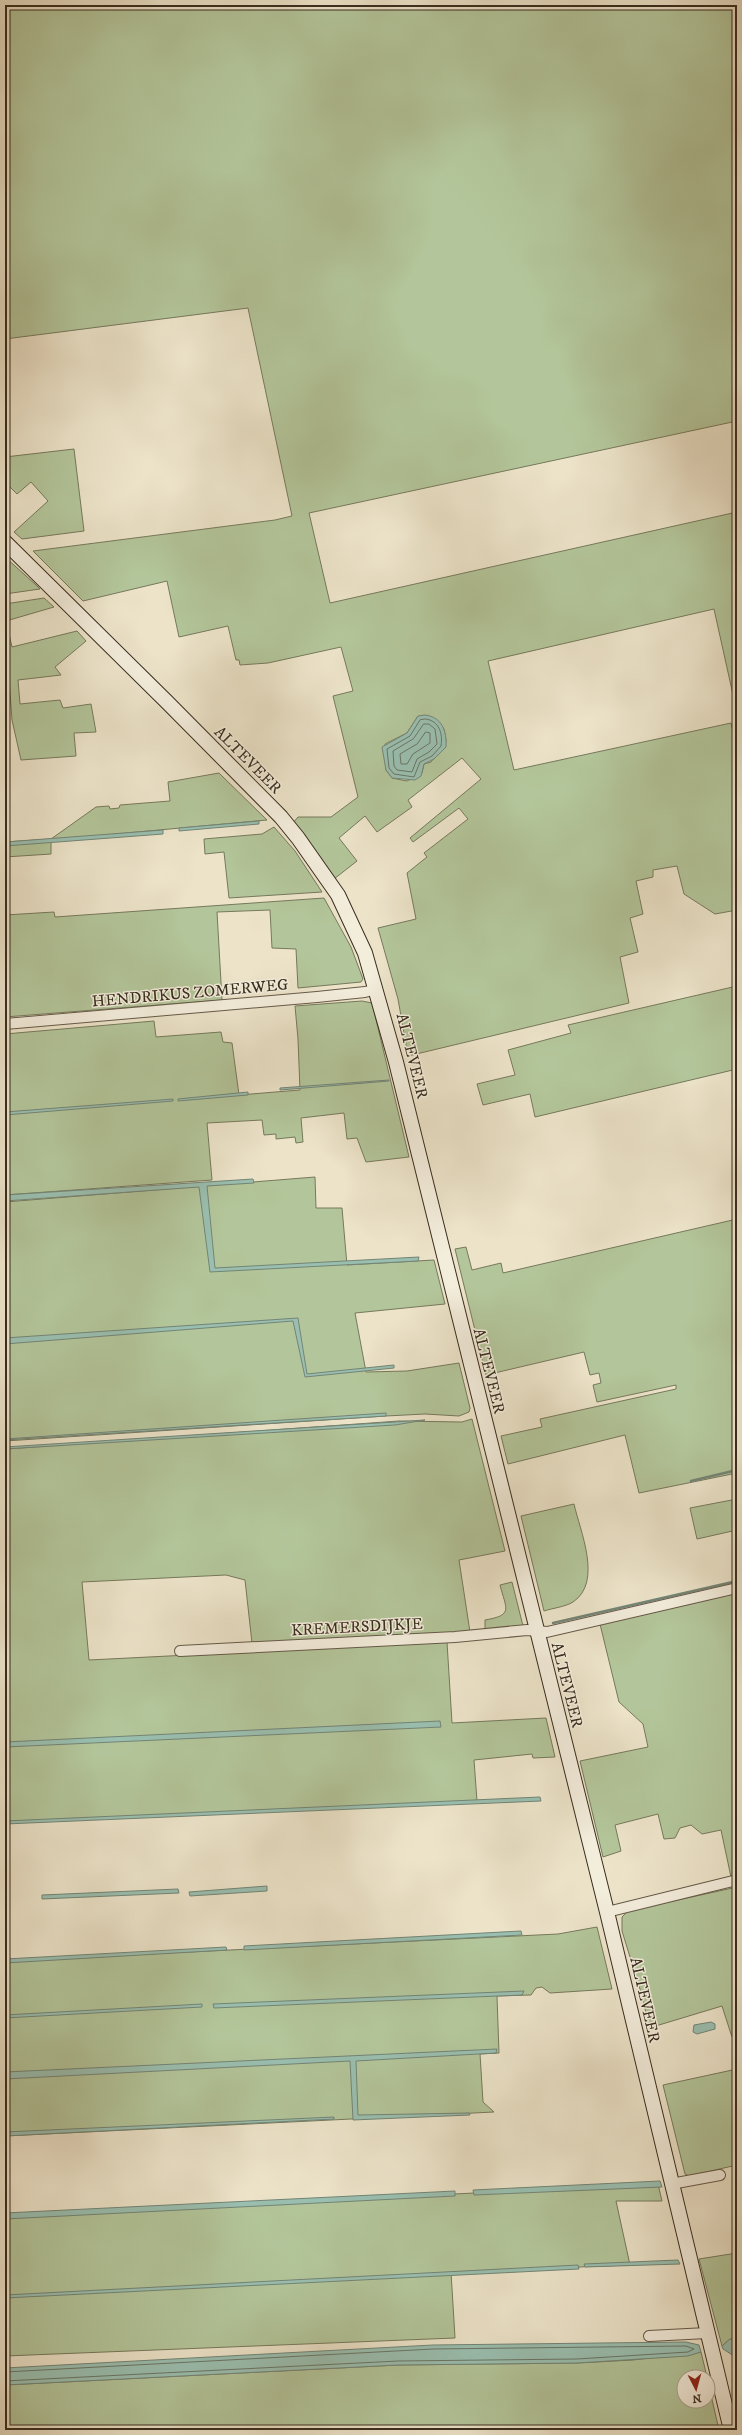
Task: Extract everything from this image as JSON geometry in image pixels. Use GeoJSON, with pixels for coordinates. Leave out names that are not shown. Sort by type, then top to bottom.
{"type":"FeatureCollection","features":[{"type":"Feature","properties":{"kind":"street","name":"ALTEVEER"},"geometry":{"type":"LineString","coordinates":[[5,542],[281,817],[328,879],[348,914],[365,953],[377,989],[607,1912],[731,2430]]}},
{"type":"Feature","properties":{"kind":"street","name":"HENDRIKUS ZOMERWEG"},"geometry":{"type":"LineString","coordinates":[[5,1024],[324,997],[377,989]]}},
{"type":"Feature","properties":{"kind":"street","name":"KREMERSDIJKJE"},"geometry":{"type":"LineString","coordinates":[[180,1651],[536,1631],[547,1632],[737,1588]]}},
{"type":"Feature","properties":{"kind":"street"},"geometry":{"type":"LineString","coordinates":[[607,1912],[737,1880]]}},
{"type":"Feature","properties":{"kind":"street"},"geometry":{"type":"LineString","coordinates":[[671,2184],[720,2175]]}},
{"type":"Feature","properties":{"kind":"street"},"geometry":{"type":"LineString","coordinates":[[649,2336],[707,2333]]}},
{"type":"Feature","properties":{"kind":"shaded area"},"geometry":{"type":"Polygon","coordinates":[[[5,5],[737,5],[737,421],[309,513],[330,603],[737,512],[737,713],[714,609],[488,661],[514,770],[731,723],[732,728],[737,733],[737,910],[715,914],[684,894],[677,866],[653,870],[653,877],[636,881],[643,914],[630,918],[638,952],[620,957],[629,1003],[408,1056],[398,999],[378,928],[416,919],[407,873],[427,857],[424,853],[468,819],[459,808],[413,842],[410,838],[481,779],[462,758],[408,800],[412,807],[377,832],[365,816],[339,838],[357,861],[334,879],[292,824],[298,817],[331,817],[358,797],[333,696],[353,691],[341,647],[268,663],[240,665],[239,660],[236,660],[228,626],[179,637],[167,581],[83,601],[33,551],[275,520],[292,516],[248,308],[5,339],[5,5]],[[418,716],[407,733],[385,744],[386,770],[392,778],[407,781],[422,773],[424,764],[431,762],[446,741],[444,729],[418,716]]]}},
{"type":"Feature","properties":{"kind":"shaded area"},"geometry":{"type":"Polygon","coordinates":[[[74,449],[84,531],[22,539],[14,532],[48,501],[31,482],[17,494],[7,484],[5,486],[5,457],[74,449]]]}},
{"type":"Feature","properties":{"kind":"shaded area"},"geometry":{"type":"Polygon","coordinates":[[[5,557],[36,585],[40,589],[5,594],[5,557]]]}},
{"type":"Feature","properties":{"kind":"shaded area"},"geometry":{"type":"Polygon","coordinates":[[[44,598],[54,607],[6,621],[12,647],[77,631],[86,641],[55,667],[61,675],[18,680],[20,704],[60,700],[63,708],[91,704],[96,732],[74,733],[76,756],[21,760],[12,720],[9,679],[5,679],[5,604],[44,598]]]}},
{"type":"Feature","properties":{"kind":"shaded area"},"geometry":{"type":"Polygon","coordinates":[[[219,773],[267,820],[51,840],[51,854],[5,857],[5,842],[51,839],[96,807],[109,806],[110,809],[119,808],[120,805],[170,801],[168,782],[219,773]]]}},
{"type":"Feature","properties":{"kind":"shaded area"},"geometry":{"type":"Polygon","coordinates":[[[274,827],[295,851],[322,892],[229,898],[224,852],[205,854],[204,839],[262,834],[274,827]]]}},
{"type":"Feature","properties":{"kind":"shaded area"},"geometry":{"type":"Polygon","coordinates":[[[324,898],[351,947],[363,979],[361,982],[298,988],[296,949],[272,948],[270,910],[217,912],[222,1000],[5,1017],[5,915],[54,912],[55,917],[324,898]]]}},
{"type":"Feature","properties":{"kind":"shaded area"},"geometry":{"type":"Polygon","coordinates":[[[737,986],[737,1069],[535,1117],[530,1094],[483,1105],[477,1084],[515,1075],[508,1050],[571,1033],[568,1025],[737,986]]]}},
{"type":"Feature","properties":{"kind":"shaded area"},"geometry":{"type":"Polygon","coordinates":[[[362,1001],[372,1003],[409,1157],[366,1162],[357,1138],[347,1139],[344,1113],[301,1118],[303,1142],[296,1143],[295,1137],[276,1139],[276,1134],[264,1135],[262,1120],[207,1123],[212,1180],[5,1195],[5,1034],[154,1021],[156,1037],[221,1032],[223,1042],[232,1043],[239,1095],[300,1090],[295,1006],[362,1001]]]}},
{"type":"Feature","properties":{"kind":"shaded area"},"geometry":{"type":"Polygon","coordinates":[[[315,1177],[316,1208],[342,1208],[347,1265],[434,1260],[445,1304],[355,1313],[366,1372],[407,1371],[459,1363],[470,1408],[469,1412],[459,1416],[425,1414],[386,1416],[5,1441],[5,1202],[315,1177]]]}},
{"type":"Feature","properties":{"kind":"shaded area"},"geometry":{"type":"Polygon","coordinates":[[[737,1219],[737,1473],[639,1493],[625,1435],[508,1464],[501,1436],[542,1427],[540,1419],[676,1389],[676,1385],[597,1402],[593,1385],[601,1383],[599,1373],[590,1375],[584,1352],[486,1375],[455,1249],[466,1247],[472,1270],[501,1263],[503,1273],[737,1219]]]}},
{"type":"Feature","properties":{"kind":"shaded area"},"geometry":{"type":"Polygon","coordinates":[[[472,1419],[505,1551],[459,1560],[470,1632],[252,1643],[245,1580],[226,1575],[82,1582],[89,1660],[447,1642],[452,1723],[546,1718],[555,1757],[533,1758],[532,1754],[474,1760],[477,1801],[5,1823],[5,1449],[399,1421],[462,1422],[472,1419]]]}},
{"type":"Feature","properties":{"kind":"shaded area"},"geometry":{"type":"Polygon","coordinates":[[[737,1499],[737,1530],[697,1539],[690,1508],[737,1499]]]}},
{"type":"Feature","properties":{"kind":"shaded area"},"geometry":{"type":"Polygon","coordinates":[[[574,1504],[587,1556],[587,1582],[582,1593],[573,1602],[544,1611],[521,1516],[574,1504]]]}},
{"type":"Feature","properties":{"kind":"shaded area"},"geometry":{"type":"Polygon","coordinates":[[[512,1582],[523,1626],[485,1631],[485,1620],[500,1616],[506,1610],[500,1585],[512,1582]]]}},
{"type":"Feature","properties":{"kind":"shaded area"},"geometry":{"type":"Polygon","coordinates":[[[737,1589],[737,1876],[731,1877],[721,1830],[702,1834],[691,1825],[680,1828],[675,1838],[664,1839],[658,1814],[615,1825],[621,1851],[603,1857],[580,1761],[648,1747],[643,1724],[619,1702],[599,1620],[737,1589]]]}},
{"type":"Feature","properties":{"kind":"shaded area"},"geometry":{"type":"Polygon","coordinates":[[[737,1887],[737,2036],[732,2037],[722,2006],[649,2028],[643,1999],[622,1931],[622,1917],[628,1911],[737,1887]]]}},
{"type":"Feature","properties":{"kind":"shaded area"},"geometry":{"type":"Polygon","coordinates":[[[597,1927],[612,1989],[550,1993],[542,1987],[536,1988],[531,1995],[497,1996],[499,2053],[480,2054],[483,2102],[494,2112],[5,2136],[5,1961],[558,1934],[597,1927]]]}},
{"type":"Feature","properties":{"kind":"shaded area"},"geometry":{"type":"Polygon","coordinates":[[[737,2069],[737,2165],[689,2176],[685,2174],[663,2085],[737,2069]]]}},
{"type":"Feature","properties":{"kind":"shaded area"},"geometry":{"type":"Polygon","coordinates":[[[658,2184],[662,2201],[616,2201],[630,2265],[451,2272],[455,2338],[5,2356],[5,2216],[658,2184]]]}},
{"type":"Feature","properties":{"kind":"shaded area"},"geometry":{"type":"Polygon","coordinates":[[[737,2253],[737,2339],[730,2339],[722,2346],[699,2259],[737,2253]]]}},
{"type":"Feature","properties":{"kind":"shaded area"},"geometry":{"type":"Polygon","coordinates":[[[701,2352],[705,2369],[676,2369],[676,2409],[714,2409],[719,2430],[5,2430],[5,2385],[398,2365],[577,2363],[633,2360],[701,2352]]]}},
{"type":"Feature","properties":{"kind":"water"},"geometry":{"type":"Polygon","coordinates":[[[425,715],[436,719],[442,726],[446,736],[446,747],[434,759],[424,764],[421,776],[415,780],[392,778],[386,770],[382,747],[407,733],[418,716],[425,715]]]}},
{"type":"Feature","properties":{"kind":"water"},"geometry":{"type":"Polygon","coordinates":[[[259,821],[259,824],[179,831],[179,828],[259,821]]]}},
{"type":"Feature","properties":{"kind":"water"},"geometry":{"type":"Polygon","coordinates":[[[163,830],[163,834],[5,846],[5,842],[163,830]]]}},
{"type":"Feature","properties":{"kind":"water"},"geometry":{"type":"Polygon","coordinates":[[[389,1081],[280,1090],[280,1088],[389,1081]]]}},
{"type":"Feature","properties":{"kind":"water"},"geometry":{"type":"Polygon","coordinates":[[[248,1092],[248,1095],[178,1101],[178,1099],[248,1092]]]}},
{"type":"Feature","properties":{"kind":"water"},"geometry":{"type":"Polygon","coordinates":[[[173,1099],[173,1101],[5,1115],[5,1112],[173,1099]]]}},
{"type":"Feature","properties":{"kind":"water"},"geometry":{"type":"Polygon","coordinates":[[[253,1179],[254,1183],[207,1186],[215,1268],[419,1257],[418,1261],[210,1272],[199,1187],[5,1201],[5,1195],[253,1179]]]}},
{"type":"Feature","properties":{"kind":"water"},"geometry":{"type":"Polygon","coordinates":[[[298,1318],[307,1374],[394,1365],[394,1368],[305,1377],[293,1321],[5,1344],[5,1338],[298,1318]]]}},
{"type":"Feature","properties":{"kind":"water"},"geometry":{"type":"Polygon","coordinates":[[[386,1413],[386,1416],[5,1440],[5,1439],[386,1413]]]}},
{"type":"Feature","properties":{"kind":"water"},"geometry":{"type":"Polygon","coordinates":[[[425,1420],[395,1425],[5,1449],[5,1447],[425,1420]]]}},
{"type":"Feature","properties":{"kind":"water"},"geometry":{"type":"Polygon","coordinates":[[[440,1721],[441,1727],[5,1747],[5,1742],[440,1721]]]}},
{"type":"Feature","properties":{"kind":"water"},"geometry":{"type":"Polygon","coordinates":[[[540,1797],[541,1801],[5,1824],[5,1821],[540,1797]]]}},
{"type":"Feature","properties":{"kind":"water"},"geometry":{"type":"Polygon","coordinates":[[[267,1886],[267,1891],[190,1896],[189,1892],[267,1886]]]}},
{"type":"Feature","properties":{"kind":"water"},"geometry":{"type":"Polygon","coordinates":[[[178,1889],[179,1893],[42,1899],[42,1895],[178,1889]]]}},
{"type":"Feature","properties":{"kind":"water"},"geometry":{"type":"Polygon","coordinates":[[[521,1931],[522,1935],[244,1950],[244,1946],[521,1931]]]}},
{"type":"Feature","properties":{"kind":"water"},"geometry":{"type":"Polygon","coordinates":[[[226,1947],[227,1950],[5,1963],[5,1959],[226,1947]]]}},
{"type":"Feature","properties":{"kind":"water"},"geometry":{"type":"Polygon","coordinates":[[[524,1991],[522,1995],[214,2008],[213,2004],[524,1991]]]}},
{"type":"Feature","properties":{"kind":"water"},"geometry":{"type":"Polygon","coordinates":[[[202,2004],[202,2007],[5,2018],[5,2015],[202,2004]]]}},
{"type":"Feature","properties":{"kind":"water"},"geometry":{"type":"Polygon","coordinates":[[[711,2022],[715,2024],[715,2029],[697,2034],[693,2032],[694,2025],[711,2022]]]}},
{"type":"Feature","properties":{"kind":"water"},"geometry":{"type":"Polygon","coordinates":[[[497,2049],[496,2053],[356,2061],[358,2115],[469,2113],[470,2115],[353,2120],[350,2061],[5,2079],[5,2072],[497,2049]]]}},
{"type":"Feature","properties":{"kind":"water"},"geometry":{"type":"Polygon","coordinates":[[[334,2117],[334,2119],[5,2136],[5,2132],[334,2117]]]}},
{"type":"Feature","properties":{"kind":"water"},"geometry":{"type":"Polygon","coordinates":[[[660,2181],[662,2187],[474,2195],[473,2190],[660,2181]]]}},
{"type":"Feature","properties":{"kind":"water"},"geometry":{"type":"Polygon","coordinates":[[[455,2191],[455,2196],[5,2219],[5,2213],[455,2191]]]}},
{"type":"Feature","properties":{"kind":"water"},"geometry":{"type":"Polygon","coordinates":[[[678,2260],[680,2264],[585,2267],[584,2264],[678,2260]]]}},
{"type":"Feature","properties":{"kind":"water"},"geometry":{"type":"Polygon","coordinates":[[[578,2265],[579,2269],[5,2298],[5,2295],[578,2265]]]}},
{"type":"Feature","properties":{"kind":"water"},"geometry":{"type":"Polygon","coordinates":[[[730,2339],[737,2339],[737,2355],[734,2356],[723,2349],[722,2346],[730,2339]]]}},
{"type":"Feature","properties":{"kind":"water"},"geometry":{"type":"Polygon","coordinates":[[[686,2342],[699,2345],[701,2352],[688,2356],[577,2363],[398,2365],[5,2385],[5,2368],[433,2345],[686,2342]]]}},
{"type":"Feature","properties":{"kind":"waterway"},"geometry":{"type":"LineString","coordinates":[[691,1481],[737,1470]]}},
{"type":"Feature","properties":{"kind":"waterway"},"geometry":{"type":"LineString","coordinates":[[553,1623],[737,1581]]}}]}
